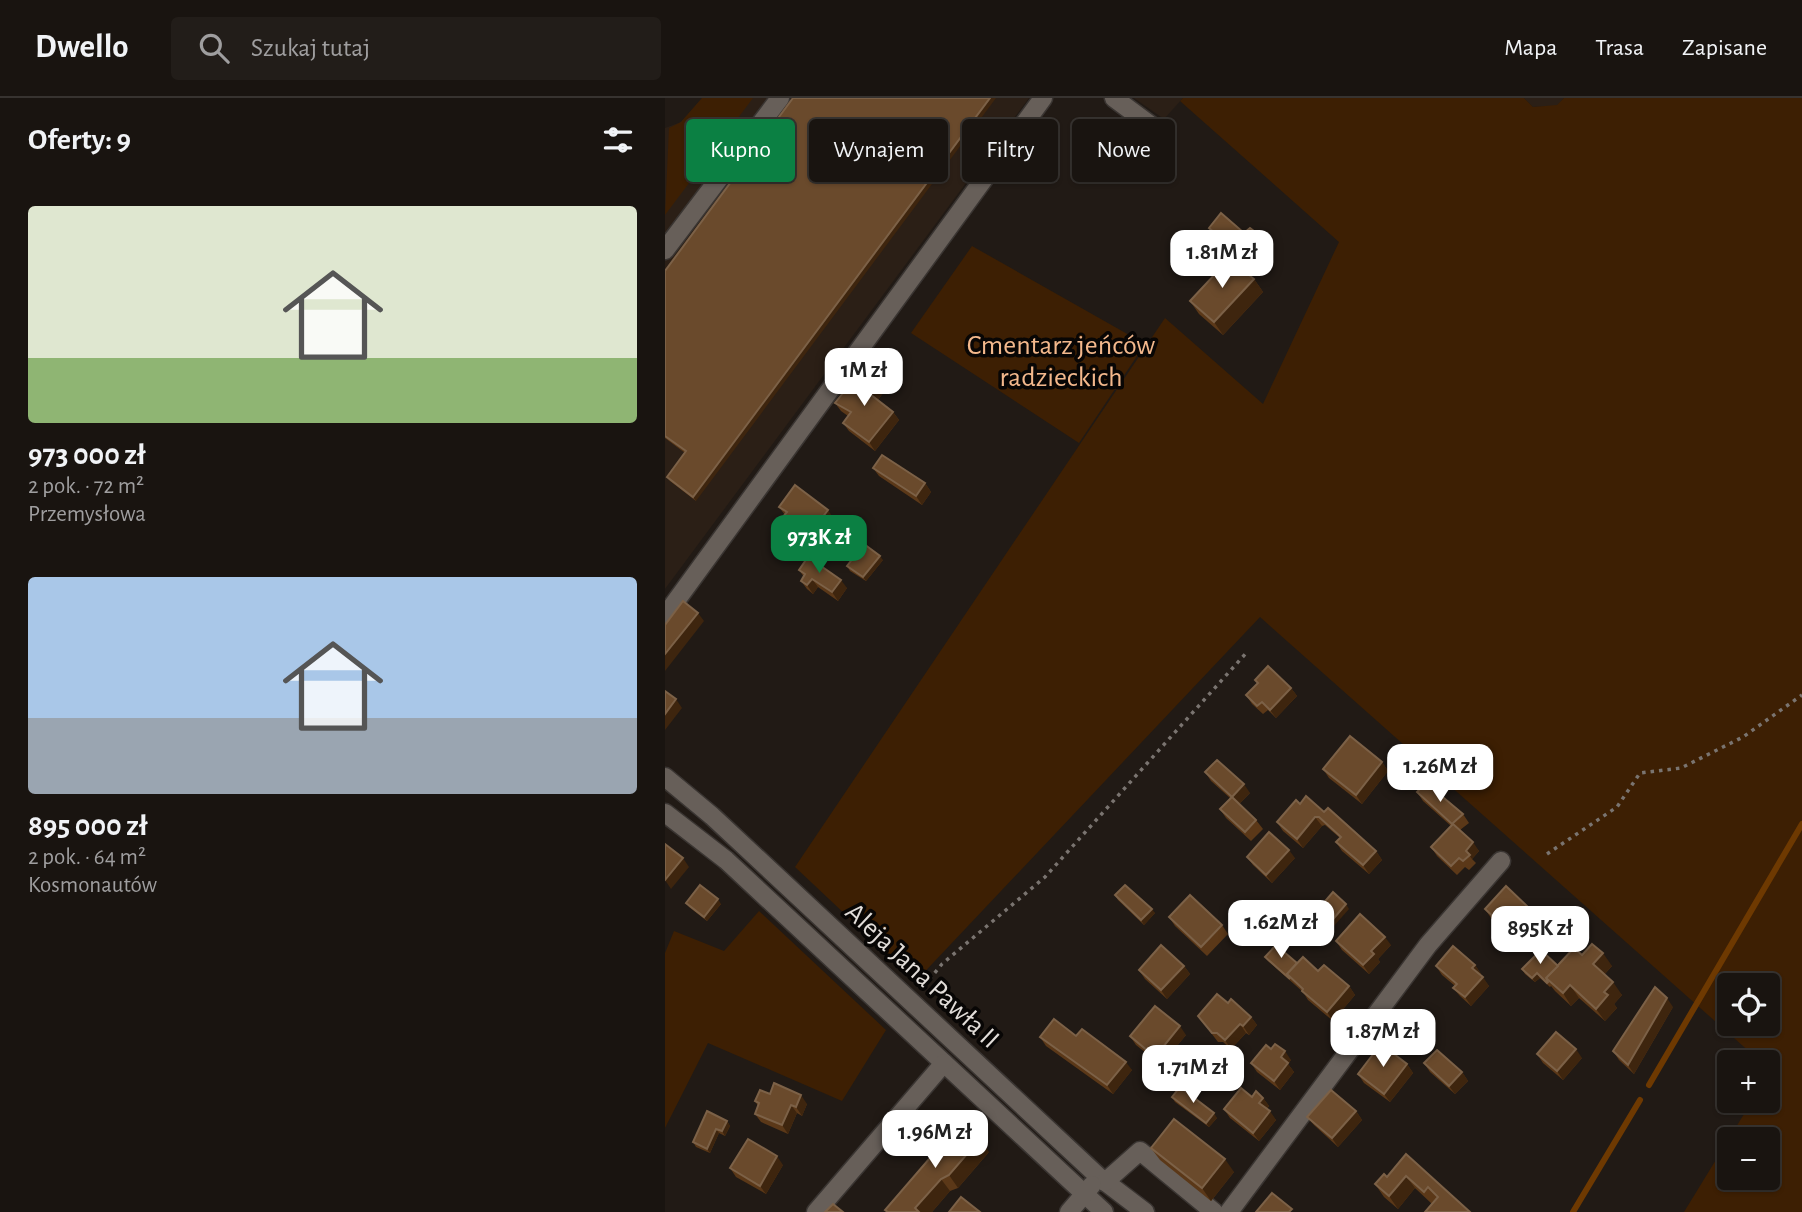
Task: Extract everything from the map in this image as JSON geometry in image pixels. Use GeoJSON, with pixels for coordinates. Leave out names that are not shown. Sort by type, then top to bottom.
{"type":"FeatureCollection","features":[{"type":"Feature","properties":{"kind":"street"},"geometry":{"type":"LineString","coordinates":[[665,250],[780,98]]}},
{"type":"Feature","properties":{"kind":"street"},"geometry":{"type":"LineString","coordinates":[[665,616],[1043,98]]}},
{"type":"Feature","properties":{"kind":"street"},"geometry":{"type":"LineString","coordinates":[[1114,98],[1142,119]]}},
{"type":"Feature","properties":{"kind":"street","name":"Aleja Jana Pawła II"},"geometry":{"type":"LineString","coordinates":[[665,777],[712,816],[1102,1179],[1145,1212]]}},
{"type":"Feature","properties":{"kind":"street","name":"Aleja Jana Pawła II"},"geometry":{"type":"LineString","coordinates":[[665,813],[726,860],[1104,1212]]}},
{"type":"Feature","properties":{"kind":"street"},"geometry":{"type":"LineString","coordinates":[[1229,1212],[1428,945],[1501,860]]}},
{"type":"Feature","properties":{"kind":"street"},"geometry":{"type":"LineString","coordinates":[[895,1019],[911,1001]]}},
{"type":"Feature","properties":{"kind":"street"},"geometry":{"type":"LineString","coordinates":[[816,1212],[944,1063]]}},
{"type":"Feature","properties":{"kind":"street"},"geometry":{"type":"LineString","coordinates":[[1069,1212],[1084,1193],[1140,1151],[1214,1212]]}},
{"type":"Feature","properties":{"kind":"path"},"geometry":{"type":"LineString","coordinates":[[911,1001],[942,964],[1045,877],[1248,651]]}},
{"type":"Feature","properties":{"kind":"path"},"geometry":{"type":"LineString","coordinates":[[1547,854],[1617,807],[1640,773],[1681,768],[1743,737],[1802,695]]}},
{"type":"Feature","properties":{"kind":"shaded area"},"geometry":{"type":"Polygon","coordinates":[[[702,98],[1029,98],[1013,119],[962,119],[962,182],[967,182],[665,589],[665,128],[681,122],[702,98]]]}},
{"type":"Feature","properties":{"kind":"shaded area"},"geometry":{"type":"Polygon","coordinates":[[[1134,98],[1183,98],[1164,119],[1134,98]]]}},
{"type":"Feature","properties":{"kind":"shaded area"},"geometry":{"type":"Polygon","coordinates":[[[1524,98],[1564,98],[1557,106],[1533,107],[1524,98]]]}},
{"type":"Feature","properties":{"kind":"green space"},"geometry":{"type":"Polygon","coordinates":[[[702,98],[753,98],[737,119],[686,119],[686,182],[690,182],[665,215],[669,128],[681,122],[702,98]]]}},
{"type":"Feature","properties":{"kind":"green space"},"geometry":{"type":"Polygon","coordinates":[[[1183,98],[1524,98],[1533,107],[1557,105],[1564,98],[1802,98],[1802,1212],[1684,1212],[1717,1158],[1717,1190],[1780,1190],[1780,1127],[1736,1127],[1745,1113],[1780,1113],[1780,1050],[1747,1050],[1732,1036],[1780,1036],[1780,973],[1717,973],[1717,1023],[1260,617],[916,981],[795,867],[1165,318],[1263,404],[1339,242],[1180,101],[1183,98]]]}},
{"type":"Feature","properties":{"kind":"green space","name":"Cmentarz jeńców radzieckich"},"geometry":{"type":"Polygon","coordinates":[[[972,246],[1145,344],[1079,443],[911,333],[972,246]]]}},
{"type":"Feature","properties":{"kind":"green space"},"geometry":{"type":"Polygon","coordinates":[[[759,911],[886,1030],[842,1101],[708,1043],[665,1128],[665,953],[674,931],[724,951],[759,911]]]}},
{"type":"Feature","properties":{"kind":"building"},"geometry":{"type":"Polygon","coordinates":[[[793,98],[990,98],[974,119],[962,119],[962,136],[948,154],[948,119],[809,119],[809,182],[927,182],[693,497],[667,477],[686,451],[665,436],[665,271],[731,182],[795,182],[795,119],[777,119],[793,98]]]}},
{"type":"Feature","properties":{"kind":"building"},"geometry":{"type":"Polygon","coordinates":[[[1221,213],[1244,233],[1250,228],[1259,235],[1254,242],[1262,248],[1250,263],[1209,228],[1221,213]]]}},
{"type":"Feature","properties":{"kind":"building"},"geometry":{"type":"Polygon","coordinates":[[[1229,259],[1254,279],[1214,322],[1190,301],[1229,259]]]}},
{"type":"Feature","properties":{"kind":"building"},"geometry":{"type":"Polygon","coordinates":[[[869,372],[880,380],[870,394],[893,412],[869,442],[843,423],[851,412],[835,403],[851,384],[859,384],[869,372]]]}},
{"type":"Feature","properties":{"kind":"building"},"geometry":{"type":"Polygon","coordinates":[[[882,455],[925,483],[916,496],[873,468],[882,455]]]}},
{"type":"Feature","properties":{"kind":"building"},"geometry":{"type":"Polygon","coordinates":[[[795,485],[828,510],[812,531],[803,524],[798,531],[782,518],[787,512],[779,507],[795,485]]]}},
{"type":"Feature","properties":{"kind":"building"},"geometry":{"type":"Polygon","coordinates":[[[864,544],[880,556],[863,577],[847,566],[864,544]]]}},
{"type":"Feature","properties":{"kind":"building"},"geometry":{"type":"Polygon","coordinates":[[[808,557],[841,580],[832,592],[812,579],[807,585],[801,581],[805,574],[799,570],[808,557]]]}},
{"type":"Feature","properties":{"kind":"building"},"geometry":{"type":"Polygon","coordinates":[[[683,601],[698,613],[665,654],[665,625],[683,601]]]}},
{"type":"Feature","properties":{"kind":"building"},"geometry":{"type":"Polygon","coordinates":[[[1268,666],[1291,688],[1270,710],[1262,702],[1257,706],[1246,695],[1258,683],[1255,680],[1268,666]]]}},
{"type":"Feature","properties":{"kind":"building"},"geometry":{"type":"Polygon","coordinates":[[[665,691],[676,699],[665,714],[665,691]]]}},
{"type":"Feature","properties":{"kind":"building"},"geometry":{"type":"Polygon","coordinates":[[[1350,736],[1382,762],[1356,795],[1323,769],[1350,736]]]}},
{"type":"Feature","properties":{"kind":"building"},"geometry":{"type":"Polygon","coordinates":[[[1217,760],[1244,784],[1232,797],[1205,772],[1217,760]]]}},
{"type":"Feature","properties":{"kind":"building"},"geometry":{"type":"Polygon","coordinates":[[[1426,783],[1463,814],[1452,824],[1417,792],[1426,783]]]}},
{"type":"Feature","properties":{"kind":"building"},"geometry":{"type":"Polygon","coordinates":[[[1306,796],[1324,812],[1328,808],[1376,851],[1363,865],[1336,842],[1341,837],[1319,817],[1315,817],[1297,839],[1277,822],[1296,800],[1300,804],[1306,796]]]}},
{"type":"Feature","properties":{"kind":"building"},"geometry":{"type":"Polygon","coordinates":[[[1232,797],[1256,820],[1245,832],[1220,809],[1232,797]]]}},
{"type":"Feature","properties":{"kind":"building"},"geometry":{"type":"Polygon","coordinates":[[[1453,824],[1473,842],[1466,851],[1470,855],[1463,861],[1459,858],[1451,866],[1431,847],[1453,824]]]}},
{"type":"Feature","properties":{"kind":"building"},"geometry":{"type":"Polygon","coordinates":[[[1269,832],[1289,850],[1266,875],[1247,857],[1269,832]]]}},
{"type":"Feature","properties":{"kind":"building"},"geometry":{"type":"Polygon","coordinates":[[[665,844],[683,858],[665,880],[665,844]]]}},
{"type":"Feature","properties":{"kind":"building"},"geometry":{"type":"Polygon","coordinates":[[[700,885],[718,899],[704,917],[686,903],[700,885]]]}},
{"type":"Feature","properties":{"kind":"building"},"geometry":{"type":"Polygon","coordinates":[[[1125,885],[1152,909],[1141,920],[1115,895],[1125,885]]]}},
{"type":"Feature","properties":{"kind":"building"},"geometry":{"type":"Polygon","coordinates":[[[1506,886],[1529,908],[1509,931],[1485,909],[1506,886]]]}},
{"type":"Feature","properties":{"kind":"building"},"geometry":{"type":"Polygon","coordinates":[[[1333,892],[1346,904],[1323,931],[1310,919],[1333,892]]]}},
{"type":"Feature","properties":{"kind":"building"},"geometry":{"type":"Polygon","coordinates":[[[1190,895],[1222,925],[1201,947],[1169,917],[1190,895]]]}},
{"type":"Feature","properties":{"kind":"building"},"geometry":{"type":"Polygon","coordinates":[[[1360,914],[1385,937],[1371,951],[1374,954],[1363,965],[1336,941],[1360,914]]]}},
{"type":"Feature","properties":{"kind":"building"},"geometry":{"type":"Polygon","coordinates":[[[1592,944],[1603,953],[1593,964],[1613,982],[1604,992],[1608,995],[1596,1009],[1570,985],[1563,993],[1546,978],[1574,948],[1582,955],[1592,944]]]}},
{"type":"Feature","properties":{"kind":"building"},"geometry":{"type":"Polygon","coordinates":[[[1161,945],[1184,966],[1161,990],[1139,970],[1161,945]]]}},
{"type":"Feature","properties":{"kind":"building"},"geometry":{"type":"Polygon","coordinates":[[[1276,945],[1297,963],[1287,974],[1290,979],[1265,957],[1276,945]]]}},
{"type":"Feature","properties":{"kind":"building"},"geometry":{"type":"Polygon","coordinates":[[[1453,946],[1475,965],[1472,968],[1483,977],[1465,997],[1453,988],[1457,984],[1436,966],[1453,946]]]}},
{"type":"Feature","properties":{"kind":"building"},"geometry":{"type":"Polygon","coordinates":[[[1541,950],[1558,966],[1546,978],[1547,983],[1537,973],[1532,978],[1522,969],[1541,950]]]}},
{"type":"Feature","properties":{"kind":"building"},"geometry":{"type":"Polygon","coordinates":[[[1303,957],[1318,971],[1324,965],[1349,986],[1327,1012],[1287,974],[1303,957]]]}},
{"type":"Feature","properties":{"kind":"building"},"geometry":{"type":"Polygon","coordinates":[[[1655,987],[1667,998],[1628,1065],[1613,1051],[1655,987]]]}},
{"type":"Feature","properties":{"kind":"building"},"geometry":{"type":"Polygon","coordinates":[[[1217,994],[1228,1003],[1231,999],[1251,1017],[1225,1040],[1217,1033],[1212,1033],[1198,1016],[1217,994]]]}},
{"type":"Feature","properties":{"kind":"building"},"geometry":{"type":"Polygon","coordinates":[[[1155,1006],[1180,1026],[1155,1057],[1130,1036],[1155,1006]]]}},
{"type":"Feature","properties":{"kind":"building"},"geometry":{"type":"Polygon","coordinates":[[[1054,1019],[1076,1036],[1082,1029],[1126,1062],[1107,1085],[1040,1037],[1054,1019]]]}},
{"type":"Feature","properties":{"kind":"building"},"geometry":{"type":"Polygon","coordinates":[[[1556,1032],[1576,1049],[1557,1071],[1537,1054],[1556,1032]]]}},
{"type":"Feature","properties":{"kind":"building"},"geometry":{"type":"Polygon","coordinates":[[[1275,1044],[1285,1051],[1281,1057],[1288,1063],[1274,1081],[1251,1063],[1266,1045],[1271,1049],[1275,1044]]]}},
{"type":"Feature","properties":{"kind":"building"},"geometry":{"type":"Polygon","coordinates":[[[1381,1044],[1407,1064],[1384,1094],[1358,1074],[1381,1044]]]}},
{"type":"Feature","properties":{"kind":"building"},"geometry":{"type":"Polygon","coordinates":[[[1437,1050],[1462,1072],[1449,1086],[1424,1063],[1437,1050]]]}},
{"type":"Feature","properties":{"kind":"building"},"geometry":{"type":"Polygon","coordinates":[[[774,1083],[801,1095],[796,1107],[791,1105],[782,1125],[755,1114],[759,1103],[755,1101],[760,1090],[770,1094],[774,1083]]]}},
{"type":"Feature","properties":{"kind":"building"},"geometry":{"type":"Polygon","coordinates":[[[1180,1087],[1214,1113],[1206,1123],[1172,1097],[1180,1087]]]}},
{"type":"Feature","properties":{"kind":"building"},"geometry":{"type":"Polygon","coordinates":[[[1241,1088],[1252,1097],[1256,1091],[1263,1098],[1259,1103],[1270,1111],[1253,1133],[1224,1109],[1241,1088]]]}},
{"type":"Feature","properties":{"kind":"building"},"geometry":{"type":"Polygon","coordinates":[[[1331,1090],[1356,1111],[1332,1138],[1307,1117],[1331,1090]]]}},
{"type":"Feature","properties":{"kind":"building"},"geometry":{"type":"Polygon","coordinates":[[[707,1111],[727,1121],[722,1131],[716,1129],[707,1149],[693,1142],[707,1111]]]}},
{"type":"Feature","properties":{"kind":"building"},"geometry":{"type":"Polygon","coordinates":[[[1174,1119],[1225,1159],[1202,1188],[1151,1148],[1174,1119]]]}},
{"type":"Feature","properties":{"kind":"building"},"geometry":{"type":"Polygon","coordinates":[[[961,1122],[980,1139],[949,1175],[941,1179],[915,1208],[919,1212],[885,1210],[961,1122]]]}},
{"type":"Feature","properties":{"kind":"building"},"geometry":{"type":"Polygon","coordinates":[[[748,1139],[777,1156],[760,1186],[730,1168],[748,1139]]]}},
{"type":"Feature","properties":{"kind":"building"},"geometry":{"type":"Polygon","coordinates":[[[1406,1154],[1470,1212],[1425,1212],[1438,1197],[1428,1187],[1424,1192],[1406,1176],[1389,1196],[1375,1184],[1384,1174],[1387,1177],[1406,1154]]]}},
{"type":"Feature","properties":{"kind":"building"},"geometry":{"type":"Polygon","coordinates":[[[1272,1193],[1292,1209],[1289,1212],[1256,1212],[1272,1193]]]}},
{"type":"Feature","properties":{"kind":"building"},"geometry":{"type":"Polygon","coordinates":[[[961,1197],[980,1212],[949,1212],[961,1197]]]}},
{"type":"Feature","properties":{"kind":"building"},"geometry":{"type":"Polygon","coordinates":[[[833,1204],[843,1212],[825,1212],[833,1204]]]}},
{"type":"Feature","properties":{"kind":"waterway"},"geometry":{"type":"LineString","coordinates":[[1649,1085],[1802,824]]}},
{"type":"Feature","properties":{"kind":"waterway"},"geometry":{"type":"LineString","coordinates":[[1573,1212],[1640,1100]]}}]}
